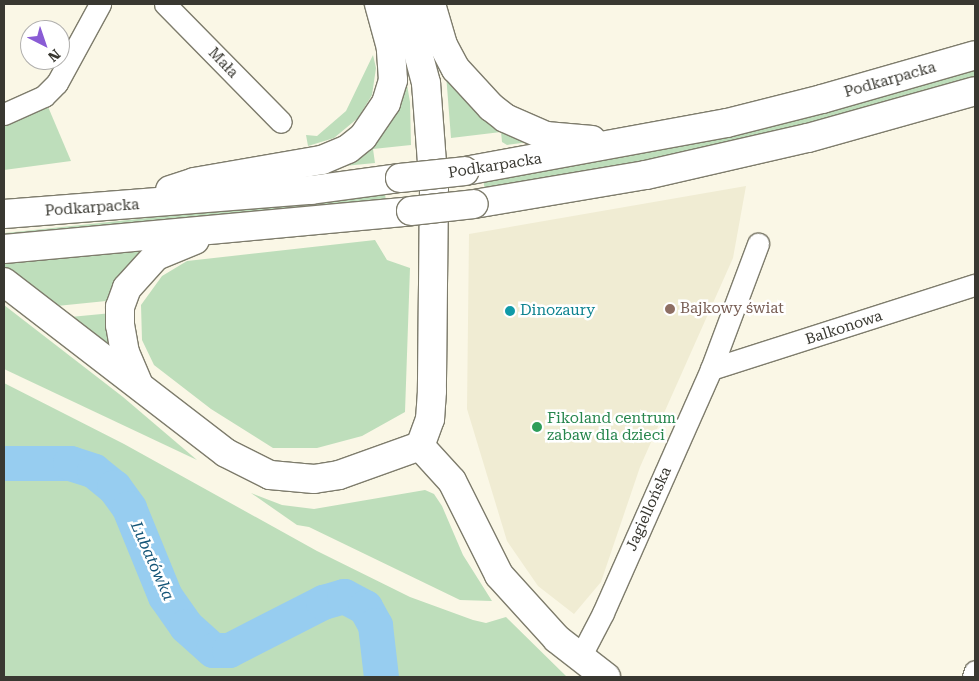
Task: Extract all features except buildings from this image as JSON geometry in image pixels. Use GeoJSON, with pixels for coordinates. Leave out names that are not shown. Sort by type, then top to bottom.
{"type":"FeatureCollection","features":[{"type":"Feature","properties":{"kind":"main road"},"geometry":{"type":"LineString","coordinates":[[129,206],[194,182],[322,160],[355,143],[386,103],[393,80],[391,48],[379,4]]}},
{"type":"Feature","properties":{"kind":"main road"},"geometry":{"type":"LineString","coordinates":[[4,282],[139,384],[226,454],[270,475],[299,479],[339,475],[420,446],[430,419],[432,391],[430,309],[435,250],[434,189],[426,83],[405,4]]}},
{"type":"Feature","properties":{"kind":"main road"},"geometry":{"type":"LineString","coordinates":[[431,4],[443,45],[456,69],[475,94],[505,118],[546,136],[626,143]]}},
{"type":"Feature","properties":{"kind":"main road","name":"Podkarpacka"},"geometry":{"type":"LineString","coordinates":[[4,214],[129,206],[464,171],[626,143],[822,100],[975,55]]}},
{"type":"Feature","properties":{"kind":"main road"},"geometry":{"type":"LineString","coordinates":[[4,249],[221,230],[474,204],[646,174],[808,138],[975,91]]}},
{"type":"Feature","properties":{"kind":"main road"},"geometry":{"type":"LineString","coordinates":[[139,384],[125,353],[120,325],[120,307],[127,288],[156,256],[221,230]]}},
{"type":"Feature","properties":{"kind":"main road"},"geometry":{"type":"LineString","coordinates":[[420,446],[452,481],[499,576],[578,659],[603,677]]}},
{"type":"Feature","properties":{"kind":"street"},"geometry":{"type":"LineString","coordinates":[[4,114],[44,96],[57,83],[100,4]]}},
{"type":"Feature","properties":{"kind":"street","name":"Mała"},"geometry":{"type":"LineString","coordinates":[[166,4],[281,122]]}},
{"type":"Feature","properties":{"kind":"street","name":"Jagiellońska"},"geometry":{"type":"LineString","coordinates":[[578,659],[603,613],[711,369],[758,244]]}},
{"type":"Feature","properties":{"kind":"street","name":"Balkonowa"},"geometry":{"type":"LineString","coordinates":[[711,369],[975,285]]}},
{"type":"Feature","properties":{"kind":"street"},"geometry":{"type":"LineString","coordinates":[[973,677],[975,671]]}},
{"type":"Feature","properties":{"kind":"shaded area"},"geometry":{"type":"Polygon","coordinates":[[[746,186],[733,258],[640,467],[601,582],[574,614],[538,586],[507,541],[467,409],[469,234],[746,186]]]}},
{"type":"Feature","properties":{"kind":"green space"},"geometry":{"type":"Polygon","coordinates":[[[373,55],[376,68],[372,95],[358,118],[334,138],[308,146],[306,135],[317,136],[346,111],[373,55]]]}},
{"type":"Feature","properties":{"kind":"green space"},"geometry":{"type":"Polygon","coordinates":[[[404,67],[410,102],[411,145],[373,149],[375,163],[334,167],[404,67]]]}},
{"type":"Feature","properties":{"kind":"green space"},"geometry":{"type":"Polygon","coordinates":[[[975,68],[975,78],[838,118],[650,162],[485,190],[483,180],[666,148],[975,68]]]}},
{"type":"Feature","properties":{"kind":"green space"},"geometry":{"type":"Polygon","coordinates":[[[446,74],[480,115],[529,142],[507,145],[502,142],[501,132],[451,138],[446,74]]]}},
{"type":"Feature","properties":{"kind":"green space"},"geometry":{"type":"Polygon","coordinates":[[[46,102],[71,161],[4,170],[4,117],[46,102]]]}},
{"type":"Feature","properties":{"kind":"green space"},"geometry":{"type":"Polygon","coordinates":[[[385,193],[386,203],[6,243],[5,233],[385,193]]]}},
{"type":"Feature","properties":{"kind":"green space"},"geometry":{"type":"Polygon","coordinates":[[[375,240],[387,260],[410,268],[405,412],[362,436],[317,448],[273,448],[211,409],[154,365],[142,340],[141,305],[162,276],[187,261],[375,240]]]}},
{"type":"Feature","properties":{"kind":"green space"},"geometry":{"type":"Polygon","coordinates":[[[157,248],[116,300],[47,307],[4,272],[4,260],[157,248]]]}},
{"type":"Feature","properties":{"kind":"green space"},"geometry":{"type":"Polygon","coordinates":[[[4,305],[123,397],[197,460],[4,369],[4,305]]]}},
{"type":"Feature","properties":{"kind":"green space"},"geometry":{"type":"Polygon","coordinates":[[[112,313],[117,351],[60,318],[112,313]]]}},
{"type":"Feature","properties":{"kind":"green space"},"geometry":{"type":"Polygon","coordinates":[[[4,383],[124,444],[317,551],[410,597],[486,623],[506,617],[567,677],[4,677],[4,383]]]}},
{"type":"Feature","properties":{"kind":"green space"},"geometry":{"type":"Polygon","coordinates":[[[425,490],[434,494],[442,506],[463,555],[492,601],[460,600],[309,527],[297,525],[251,493],[282,505],[314,509],[425,490]]]}},
{"type":"Feature","properties":{"kind":"waterway","name":"Lubatówka"},"geometry":{"type":"LineString","coordinates":[[4,463],[70,463],[94,471],[114,487],[129,508],[165,596],[186,626],[213,650],[229,650],[323,602],[344,596],[365,607],[375,625],[381,677]]}},
{"type":"Feature","properties":{"kind":"place","name":"Bajkowy świat"},"geometry":{"type":"Point","coordinates":[670,309]}},
{"type":"Feature","properties":{"kind":"place","name":"Dinozaury"},"geometry":{"type":"Point","coordinates":[510,311]}},
{"type":"Feature","properties":{"kind":"place","name":"Fikoland centrum zabaw dla dzieci"},"geometry":{"type":"Point","coordinates":[537,427]}}]}
